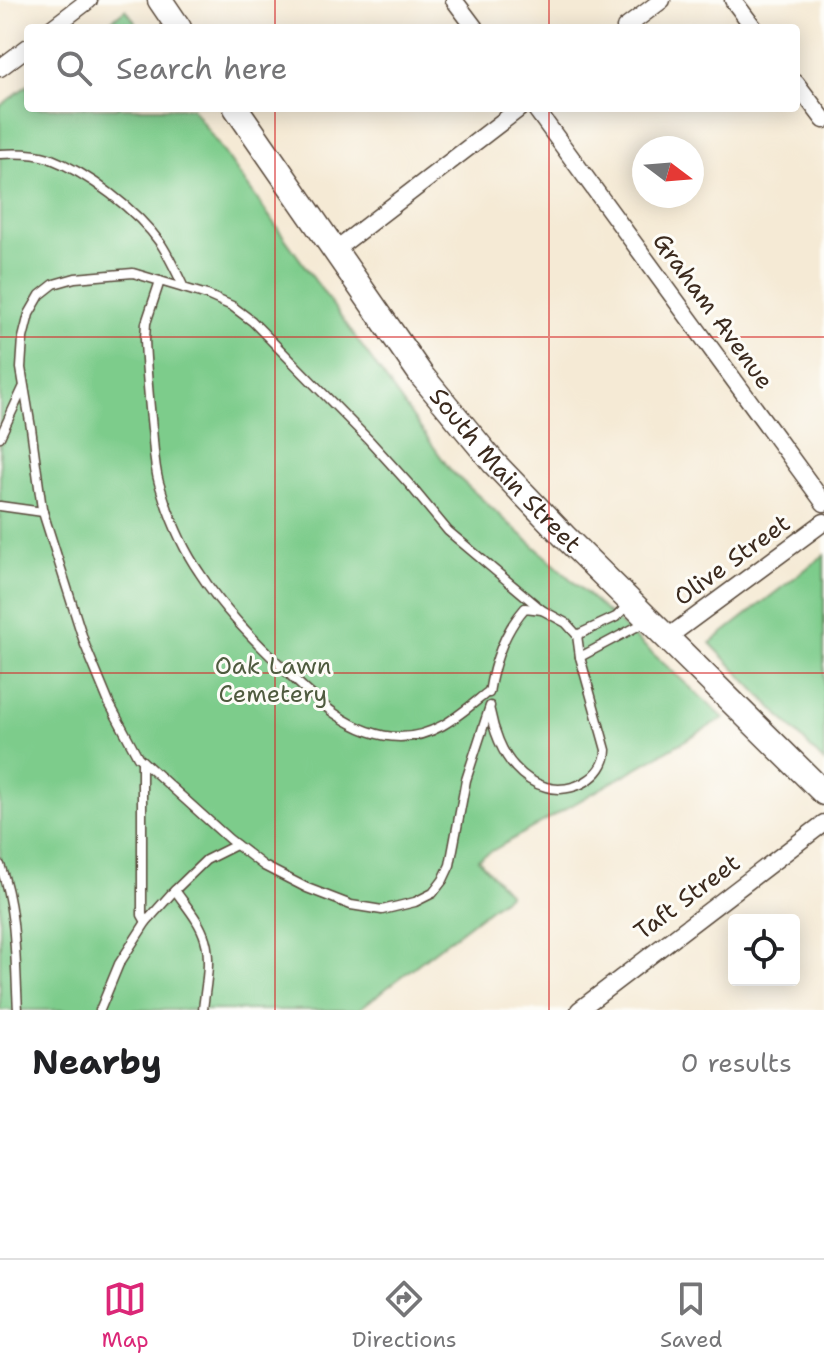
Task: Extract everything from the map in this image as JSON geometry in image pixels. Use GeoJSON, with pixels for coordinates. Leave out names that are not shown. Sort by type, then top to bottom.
{"type":"FeatureCollection","features":[{"type":"Feature","properties":{"kind":"main road"},"geometry":{"type":"LineString","coordinates":[[160,0],[176,24]]}},
{"type":"Feature","properties":{"kind":"main road","name":"South Main Street"},"geometry":{"type":"LineString","coordinates":[[239,112],[422,376],[494,463],[824,793]]}},
{"type":"Feature","properties":{"kind":"street"},"geometry":{"type":"LineString","coordinates":[[57,24],[89,0]]}},
{"type":"Feature","properties":{"kind":"street"},"geometry":{"type":"LineString","coordinates":[[454,0],[472,24]]}},
{"type":"Feature","properties":{"kind":"street"},"geometry":{"type":"LineString","coordinates":[[630,24],[662,0]]}},
{"type":"Feature","properties":{"kind":"street"},"geometry":{"type":"LineString","coordinates":[[733,0],[751,24]]}},
{"type":"Feature","properties":{"kind":"street"},"geometry":{"type":"LineString","coordinates":[[0,68],[24,50]]}},
{"type":"Feature","properties":{"kind":"street"},"geometry":{"type":"LineString","coordinates":[[800,88],[824,120]]}},
{"type":"Feature","properties":{"kind":"street"},"geometry":{"type":"LineString","coordinates":[[335,250],[515,112]]}},
{"type":"Feature","properties":{"kind":"street","name":"Graham Avenue"},"geometry":{"type":"LineString","coordinates":[[538,112],[824,503]]}},
{"type":"Feature","properties":{"kind":"street","name":"Olive Street"},"geometry":{"type":"LineString","coordinates":[[668,637],[824,522]]}},
{"type":"Feature","properties":{"kind":"street","name":"Taft Street"},"geometry":{"type":"LineString","coordinates":[[579,1010],[824,823]]}},
{"type":"Feature","properties":{"kind":"lane"},"geometry":{"type":"LineString","coordinates":[[0,154],[47,157],[104,188],[161,244],[184,288]]}},
{"type":"Feature","properties":{"kind":"lane"},"geometry":{"type":"LineString","coordinates":[[490,706],[466,780],[450,865],[443,880],[433,893],[415,902],[382,910],[351,905],[307,888],[264,866],[142,761],[109,703],[85,645],[43,512],[21,368],[23,338],[29,314],[40,295],[54,284],[75,278],[133,273],[232,306],[252,321],[369,440],[448,531],[542,610],[566,623],[577,635],[580,657],[606,750],[604,763],[591,779],[557,789],[545,787],[513,766],[493,724],[490,706],[489,691],[499,650],[513,622],[525,608],[542,610]]}},
{"type":"Feature","properties":{"kind":"lane"},"geometry":{"type":"LineString","coordinates":[[160,281],[146,323],[145,339],[154,462],[159,484],[182,541],[198,571],[219,599],[261,647],[321,704],[358,726],[381,735],[416,736],[433,731],[489,691]]}},
{"type":"Feature","properties":{"kind":"lane"},"geometry":{"type":"LineString","coordinates":[[0,437],[24,388]]}},
{"type":"Feature","properties":{"kind":"lane"},"geometry":{"type":"LineString","coordinates":[[0,506],[43,512]]}},
{"type":"Feature","properties":{"kind":"lane"},"geometry":{"type":"LineString","coordinates":[[577,635],[616,617],[632,602]]}},
{"type":"Feature","properties":{"kind":"lane"},"geometry":{"type":"LineString","coordinates":[[580,657],[638,626]]}},
{"type":"Feature","properties":{"kind":"lane"},"geometry":{"type":"LineString","coordinates":[[142,761],[142,915],[146,922]]}},
{"type":"Feature","properties":{"kind":"lane"},"geometry":{"type":"LineString","coordinates":[[100,1010],[119,964],[138,931],[206,860],[236,845]]}},
{"type":"Feature","properties":{"kind":"lane"},"geometry":{"type":"LineString","coordinates":[[0,865],[12,918],[18,1010]]}},
{"type":"Feature","properties":{"kind":"lane"},"geometry":{"type":"LineString","coordinates":[[175,890],[205,939],[208,958],[203,1010]]}},
{"type":"Feature","properties":{"kind":"green space"},"geometry":{"type":"Polygon","coordinates":[[[126,9],[136,24],[107,24],[126,9]]]}},
{"type":"Feature","properties":{"kind":"green space","name":"Oak Lawn Cemetery"},"geometry":{"type":"Polygon","coordinates":[[[24,88],[24,112],[195,112],[451,471],[724,718],[478,859],[509,894],[358,1010],[0,1010],[0,106],[24,88]]]}},
{"type":"Feature","properties":{"kind":"green space"},"geometry":{"type":"Polygon","coordinates":[[[824,555],[824,762],[710,643],[824,555]]]}}]}
